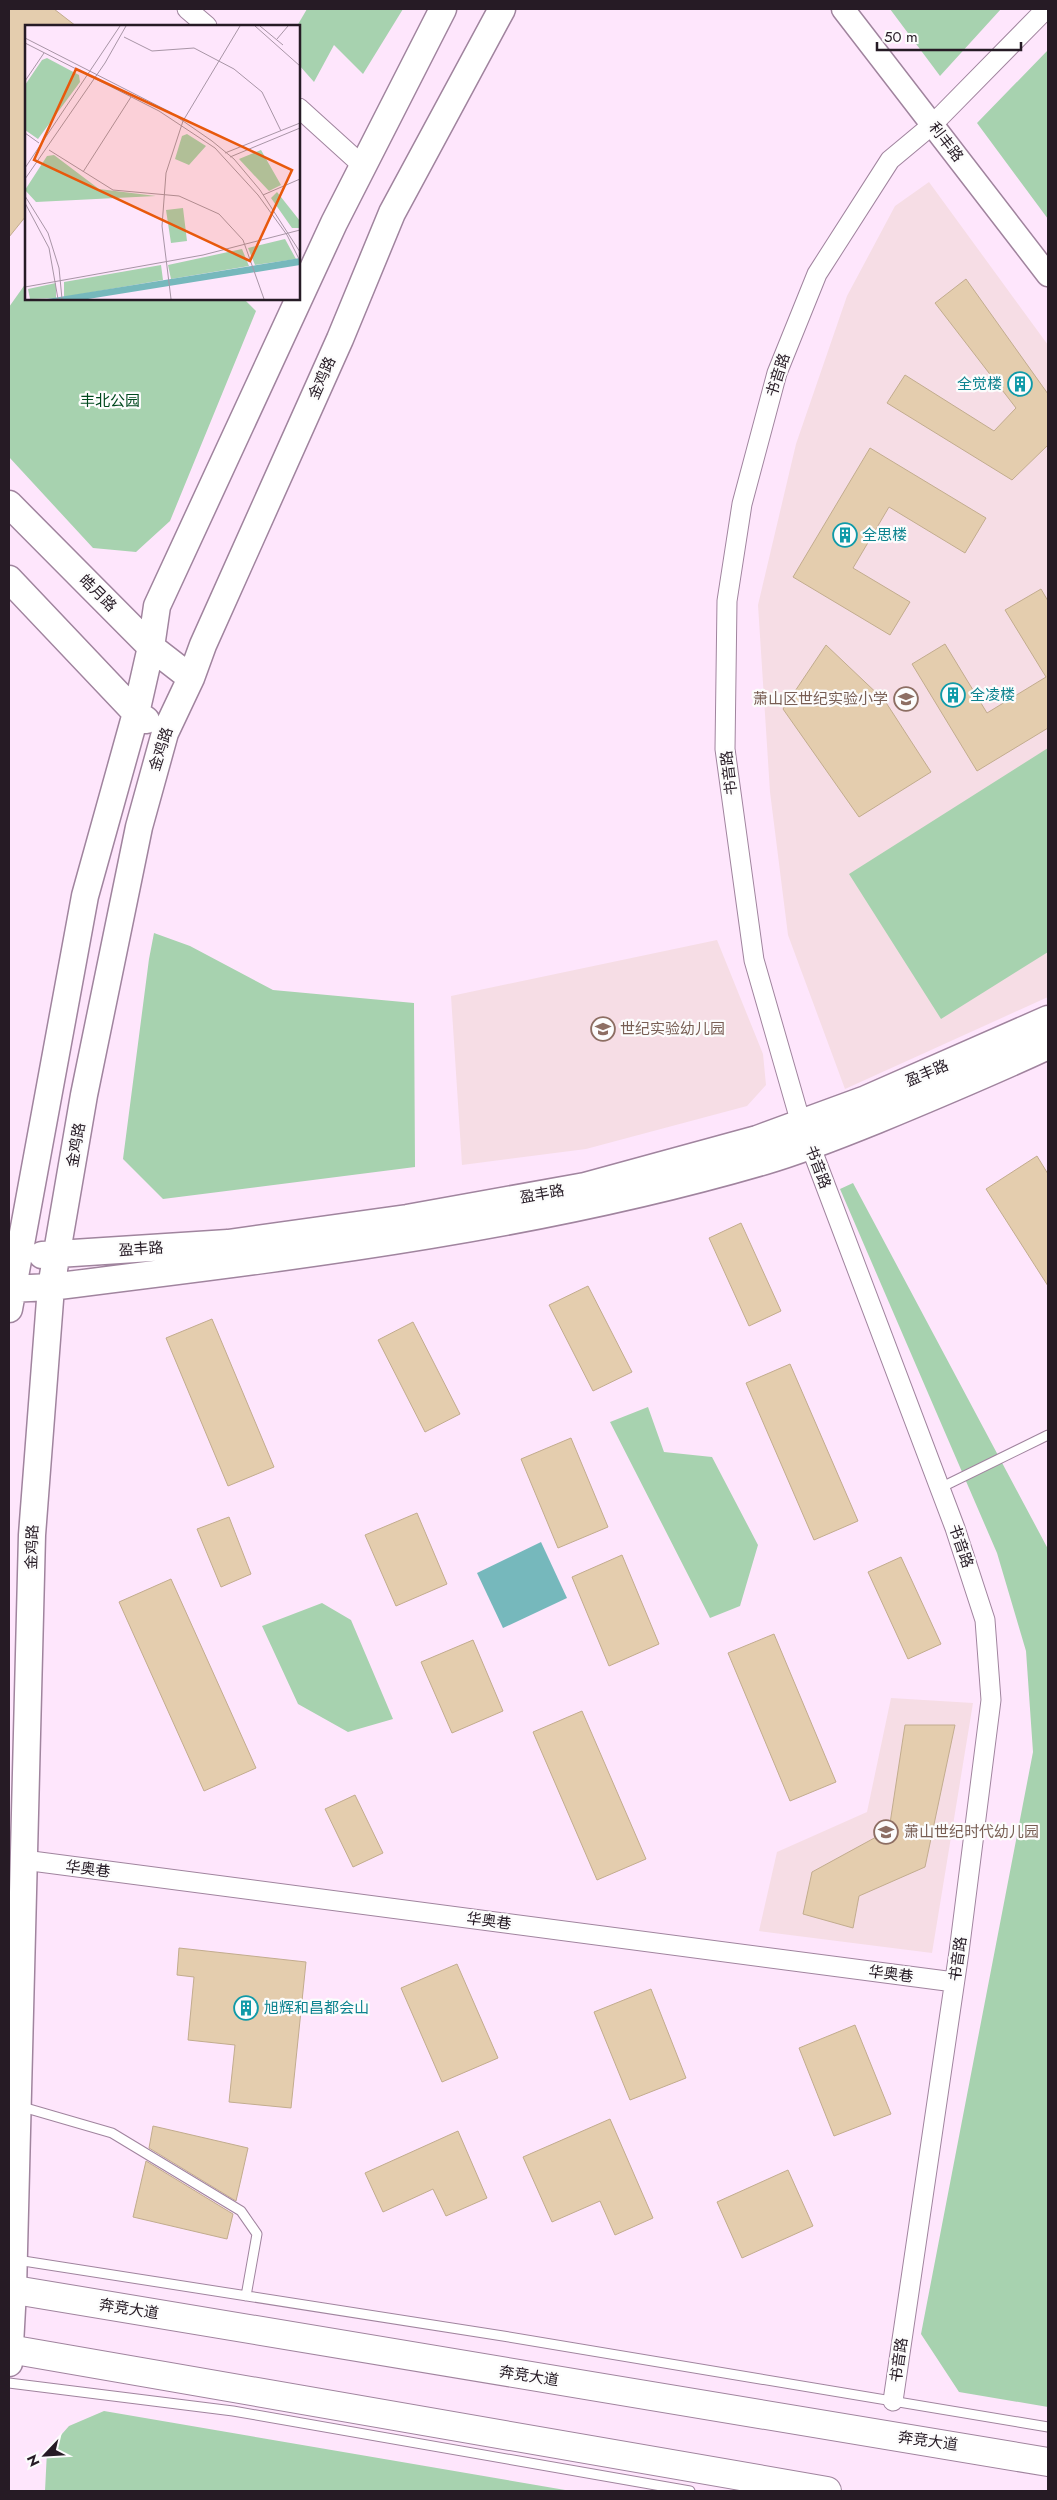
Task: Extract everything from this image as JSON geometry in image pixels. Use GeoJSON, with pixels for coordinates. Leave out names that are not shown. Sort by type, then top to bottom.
{"type":"FeatureCollection","features":[{"type":"Feature","properties":{"kind":"main road"},"geometry":{"type":"LineString","coordinates":[[300,298],[363,166],[443,9]]}},
{"type":"Feature","properties":{"kind":"main road","name":"金鸡路"},"geometry":{"type":"LineString","coordinates":[[9,2363],[11,2259],[18,2106],[32,1534],[51,1287],[84,1095],[137,837],[165,733],[340,339],[392,213],[502,9]]}},
{"type":"Feature","properties":{"kind":"main road"},"geometry":{"type":"LineString","coordinates":[[10,1296],[13,1256],[85,896],[136,713],[151,647],[157,606],[235,434],[299,300]]}},
{"type":"Feature","properties":{"kind":"main road","name":"皓月路"},"geometry":{"type":"LineString","coordinates":[[9,504],[151,647],[191,678]]}},
{"type":"Feature","properties":{"kind":"main road"},"geometry":{"type":"LineString","coordinates":[[9,580],[136,713],[165,733]]}},
{"type":"Feature","properties":{"kind":"main road","name":"盈丰路"},"geometry":{"type":"LineString","coordinates":[[10,1296],[51,1287],[410,1239],[594,1204],[765,1161],[806,1134],[866,1099],[1048,1019]]}},
{"type":"Feature","properties":{"kind":"main road","name":"盈丰路"},"geometry":{"type":"LineString","coordinates":[[13,1256],[57,1255],[228,1243],[464,1207],[585,1186],[757,1139],[806,1134],[948,1091],[1048,1046]]}},
{"type":"Feature","properties":{"kind":"main road","name":"奔竞大道"},"geometry":{"type":"LineString","coordinates":[[11,2290],[1048,2462]]}},
{"type":"Feature","properties":{"kind":"main road"},"geometry":{"type":"LineString","coordinates":[[9,2349],[827,2491]]}},
{"type":"Feature","properties":{"kind":"street"},"geometry":{"type":"LineString","coordinates":[[187,9],[206,25]]}},
{"type":"Feature","properties":{"kind":"street","name":"利丰路"},"geometry":{"type":"LineString","coordinates":[[843,9],[1048,275]]}},
{"type":"Feature","properties":{"kind":"street","name":"书音路"},"geometry":{"type":"LineString","coordinates":[[892,2401],[954,1982],[991,1700],[985,1620],[940,1488],[806,1134],[754,960],[726,749],[727,601],[742,504],[776,373],[817,274],[890,160],[932,124],[1046,9]]}},
{"type":"Feature","properties":{"kind":"street"},"geometry":{"type":"LineString","coordinates":[[300,109],[363,166]]}},
{"type":"Feature","properties":{"kind":"street","name":"华奥巷"},"geometry":{"type":"LineString","coordinates":[[24,1860],[954,1982]]}},
{"type":"Feature","properties":{"kind":"lane"},"geometry":{"type":"LineString","coordinates":[[940,1488],[1048,1435]]}},
{"type":"Feature","properties":{"kind":"lane"},"geometry":{"type":"LineString","coordinates":[[18,2106],[112,2133],[241,2211],[257,2234],[246,2296]]}},
{"type":"Feature","properties":{"kind":"lane"},"geometry":{"type":"LineString","coordinates":[[11,2259],[1048,2427]]}},
{"type":"Feature","properties":{"kind":"lane"},"geometry":{"type":"LineString","coordinates":[[9,2383],[233,2411],[690,2491]]}},
{"type":"Feature","properties":{"kind":"shaded area","name":"萧山区世纪实验小学"},"geometry":{"type":"Polygon","coordinates":[[[929,182],[1048,345],[1048,997],[845,1089],[788,935],[770,792],[758,605],[796,444],[847,296],[895,206],[929,182]]]}},
{"type":"Feature","properties":{"kind":"shaded area","name":"世纪实验幼儿园"},"geometry":{"type":"Polygon","coordinates":[[[717,940],[763,1054],[766,1085],[747,1106],[586,1149],[462,1165],[451,996],[717,940]]]}},
{"type":"Feature","properties":{"kind":"shaded area"},"geometry":{"type":"Polygon","coordinates":[[[541,1542],[567,1598],[503,1628],[477,1573],[541,1542]]]}},
{"type":"Feature","properties":{"kind":"shaded area","name":"萧山世纪时代幼儿园"},"geometry":{"type":"Polygon","coordinates":[[[891,1698],[973,1703],[932,1953],[759,1931],[777,1852],[867,1812],[891,1698]]]}},
{"type":"Feature","properties":{"kind":"green space"},"geometry":{"type":"Polygon","coordinates":[[[307,9],[403,9],[363,74],[334,45],[314,82],[300,66],[300,25],[298,25],[307,9]]]}},
{"type":"Feature","properties":{"kind":"green space"},"geometry":{"type":"Polygon","coordinates":[[[890,9],[1001,9],[940,76],[890,9]]]}},
{"type":"Feature","properties":{"kind":"green space"},"geometry":{"type":"Polygon","coordinates":[[[1048,50],[1048,219],[977,123],[1048,50]]]}},
{"type":"Feature","properties":{"kind":"green space","name":"丰北公园"},"geometry":{"type":"Polygon","coordinates":[[[25,284],[25,300],[245,300],[256,311],[170,521],[136,552],[93,548],[9,457],[9,307],[25,284]]]}},
{"type":"Feature","properties":{"kind":"green space"},"geometry":{"type":"Polygon","coordinates":[[[1048,748],[1048,952],[941,1019],[849,874],[1048,748]]]}},
{"type":"Feature","properties":{"kind":"green space"},"geometry":{"type":"Polygon","coordinates":[[[154,933],[190,946],[273,990],[414,1003],[415,1167],[163,1199],[123,1159],[154,933]]]}},
{"type":"Feature","properties":{"kind":"green space"},"geometry":{"type":"Polygon","coordinates":[[[853,1183],[1048,1549],[1048,2407],[959,2392],[921,2334],[1033,1752],[1026,1651],[997,1553],[840,1189],[853,1183]]]}},
{"type":"Feature","properties":{"kind":"green space"},"geometry":{"type":"Polygon","coordinates":[[[648,1407],[664,1452],[712,1457],[758,1545],[740,1606],[710,1618],[610,1422],[648,1407]]]}},
{"type":"Feature","properties":{"kind":"green space"},"geometry":{"type":"Polygon","coordinates":[[[322,1603],[351,1620],[393,1719],[348,1732],[298,1704],[262,1626],[322,1603]]]}},
{"type":"Feature","properties":{"kind":"green space"},"geometry":{"type":"Polygon","coordinates":[[[104,2411],[571,2491],[45,2491],[47,2451],[69,2426],[104,2411]]]}},
{"type":"Feature","properties":{"kind":"building"},"geometry":{"type":"Polygon","coordinates":[[[9,9],[54,9],[75,25],[25,25],[25,217],[9,237],[9,9]]]}},
{"type":"Feature","properties":{"kind":"building","name":"全觉楼"},"geometry":{"type":"Polygon","coordinates":[[[966,279],[1048,394],[1048,445],[1012,480],[887,403],[905,375],[994,431],[1016,408],[935,303],[966,279]]]}},
{"type":"Feature","properties":{"kind":"building","name":"全思楼"},"geometry":{"type":"Polygon","coordinates":[[[870,448],[986,518],[965,553],[889,507],[853,568],[910,602],[890,635],[793,577],[870,448]]]}},
{"type":"Feature","properties":{"kind":"building","name":"全凌楼"},"geometry":{"type":"Polygon","coordinates":[[[1041,589],[1048,601],[1048,728],[977,771],[912,664],[945,644],[987,713],[1046,677],[1005,610],[1041,589]]]}},
{"type":"Feature","properties":{"kind":"building","name":"萧山区世纪实验小学"},"geometry":{"type":"Polygon","coordinates":[[[826,645],[885,701],[931,772],[859,817],[783,709],[826,645]]]}},
{"type":"Feature","properties":{"kind":"building"},"geometry":{"type":"Polygon","coordinates":[[[1037,1156],[1048,1174],[1048,1286],[986,1189],[1037,1156]]]}},
{"type":"Feature","properties":{"kind":"building"},"geometry":{"type":"Polygon","coordinates":[[[741,1223],[781,1311],[749,1326],[709,1238],[741,1223]]]}},
{"type":"Feature","properties":{"kind":"building"},"geometry":{"type":"Polygon","coordinates":[[[588,1286],[632,1372],[593,1391],[549,1305],[588,1286]]]}},
{"type":"Feature","properties":{"kind":"building"},"geometry":{"type":"Polygon","coordinates":[[[212,1319],[274,1467],[228,1486],[166,1338],[212,1319]]]}},
{"type":"Feature","properties":{"kind":"building"},"geometry":{"type":"Polygon","coordinates":[[[413,1322],[460,1414],[425,1432],[378,1340],[413,1322]]]}},
{"type":"Feature","properties":{"kind":"building"},"geometry":{"type":"Polygon","coordinates":[[[790,1364],[858,1521],[814,1540],[746,1383],[790,1364]]]}},
{"type":"Feature","properties":{"kind":"building"},"geometry":{"type":"Polygon","coordinates":[[[571,1438],[608,1527],[558,1548],[521,1459],[571,1438]]]}},
{"type":"Feature","properties":{"kind":"building"},"geometry":{"type":"Polygon","coordinates":[[[417,1513],[447,1584],[396,1606],[365,1535],[417,1513]]]}},
{"type":"Feature","properties":{"kind":"building"},"geometry":{"type":"Polygon","coordinates":[[[229,1517],[251,1574],[221,1587],[197,1529],[229,1517]]]}},
{"type":"Feature","properties":{"kind":"building"},"geometry":{"type":"Polygon","coordinates":[[[622,1555],[659,1644],[609,1666],[572,1577],[622,1555]]]}},
{"type":"Feature","properties":{"kind":"building"},"geometry":{"type":"Polygon","coordinates":[[[901,1557],[941,1644],[908,1659],[868,1572],[901,1557]]]}},
{"type":"Feature","properties":{"kind":"building"},"geometry":{"type":"Polygon","coordinates":[[[171,1579],[256,1768],[204,1791],[119,1602],[171,1579]]]}},
{"type":"Feature","properties":{"kind":"building"},"geometry":{"type":"Polygon","coordinates":[[[774,1634],[836,1782],[790,1801],[728,1653],[774,1634]]]}},
{"type":"Feature","properties":{"kind":"building"},"geometry":{"type":"Polygon","coordinates":[[[473,1640],[503,1711],[452,1733],[421,1662],[473,1640]]]}},
{"type":"Feature","properties":{"kind":"building"},"geometry":{"type":"Polygon","coordinates":[[[582,1711],[646,1859],[597,1880],[533,1732],[582,1711]]]}},
{"type":"Feature","properties":{"kind":"building"},"geometry":{"type":"Polygon","coordinates":[[[905,1725],[955,1725],[925,1867],[859,1896],[853,1928],[803,1914],[812,1872],[889,1830],[905,1725]]]}},
{"type":"Feature","properties":{"kind":"building"},"geometry":{"type":"Polygon","coordinates":[[[355,1795],[383,1853],[353,1867],[325,1809],[355,1795]]]}},
{"type":"Feature","properties":{"kind":"building","name":"旭辉和昌都会山"},"geometry":{"type":"Polygon","coordinates":[[[179,1948],[306,1962],[291,2108],[229,2102],[235,2045],[188,2040],[194,1977],[177,1975],[179,1948]]]}},
{"type":"Feature","properties":{"kind":"building"},"geometry":{"type":"Polygon","coordinates":[[[457,1964],[498,2058],[442,2082],[401,1988],[457,1964]]]}},
{"type":"Feature","properties":{"kind":"building"},"geometry":{"type":"Polygon","coordinates":[[[651,1989],[686,2078],[630,2100],[594,2012],[651,1989]]]}},
{"type":"Feature","properties":{"kind":"building"},"geometry":{"type":"Polygon","coordinates":[[[855,2025],[891,2114],[834,2136],[799,2048],[855,2025]]]}},
{"type":"Feature","properties":{"kind":"building"},"geometry":{"type":"Polygon","coordinates":[[[610,2119],[653,2218],[615,2235],[600,2201],[552,2222],[523,2157],[610,2119]]]}},
{"type":"Feature","properties":{"kind":"building"},"geometry":{"type":"Polygon","coordinates":[[[153,2126],[248,2148],[236,2201],[149,2148],[153,2126]]]}},
{"type":"Feature","properties":{"kind":"building"},"geometry":{"type":"Polygon","coordinates":[[[458,2131],[487,2198],[446,2216],[433,2189],[383,2212],[365,2173],[458,2131]]]}},
{"type":"Feature","properties":{"kind":"building"},"geometry":{"type":"Polygon","coordinates":[[[146,2161],[233,2214],[227,2239],[133,2217],[146,2161]]]}},
{"type":"Feature","properties":{"kind":"building"},"geometry":{"type":"Polygon","coordinates":[[[788,2170],[813,2226],[742,2258],[717,2202],[788,2170]]]}},
{"type":"Feature","properties":{"kind":"place","name":"全觉楼"},"geometry":{"type":"Point","coordinates":[1020,384]}},
{"type":"Feature","properties":{"kind":"place","name":"全思楼"},"geometry":{"type":"Point","coordinates":[845,535]}},
{"type":"Feature","properties":{"kind":"place","name":"全凌楼"},"geometry":{"type":"Point","coordinates":[953,695]}},
{"type":"Feature","properties":{"kind":"place","name":"萧山区世纪实验小学"},"geometry":{"type":"Point","coordinates":[906,699]}},
{"type":"Feature","properties":{"kind":"place","name":"世纪实验幼儿园"},"geometry":{"type":"Point","coordinates":[603,1029]}},
{"type":"Feature","properties":{"kind":"place","name":"萧山世纪时代幼儿园"},"geometry":{"type":"Point","coordinates":[886,1832]}},
{"type":"Feature","properties":{"kind":"place","name":"旭辉和昌都会山"},"geometry":{"type":"Point","coordinates":[246,2008]}}]}
